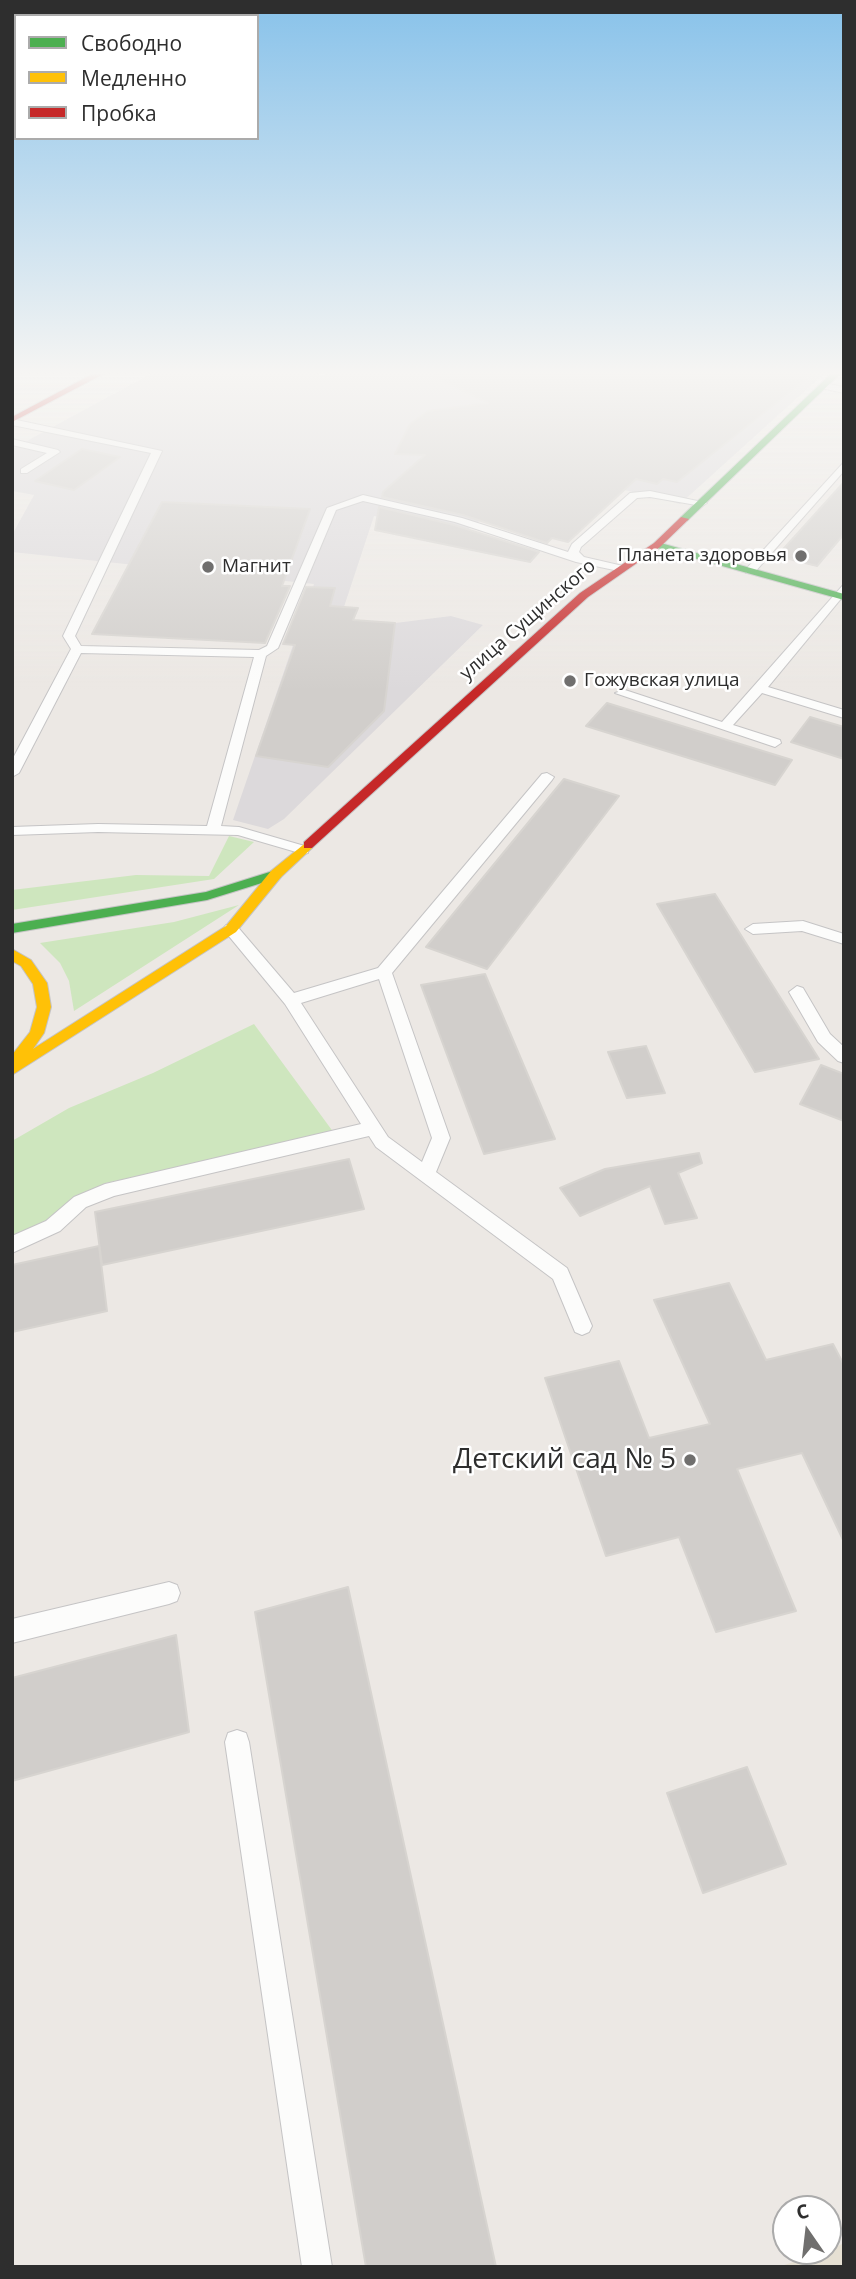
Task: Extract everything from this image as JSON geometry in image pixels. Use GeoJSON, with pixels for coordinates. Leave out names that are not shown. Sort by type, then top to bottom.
{"type":"FeatureCollection","features":[{"type":"Feature","properties":{"kind":"street","name":"улица Сущинского"},"geometry":{"type":"LineString","coordinates":[[12,1067],[231,929],[276,874],[584,595],[618,568],[657,545],[729,477]]}},
{"type":"Feature","properties":{"kind":"street"},"geometry":{"type":"LineString","coordinates":[[657,545],[841,593]]}},
{"type":"Feature","properties":{"kind":"street"},"geometry":{"type":"LineString","coordinates":[[12,929],[207,895],[276,874]]}},
{"type":"Feature","properties":{"kind":"street"},"geometry":{"type":"LineString","coordinates":[[12,954],[26,963],[40,983],[44,1007],[37,1033],[12,1067]]}},
{"type":"Feature","properties":{"kind":"lane"},"geometry":{"type":"LineString","coordinates":[[77,649],[69,636],[144,477]]}},
{"type":"Feature","properties":{"kind":"lane"},"geometry":{"type":"LineString","coordinates":[[750,571],[833,477]]}},
{"type":"Feature","properties":{"kind":"lane"},"geometry":{"type":"LineString","coordinates":[[580,560],[573,553],[576,545],[634,495],[650,494],[702,503]]}},
{"type":"Feature","properties":{"kind":"lane"},"geometry":{"type":"LineString","coordinates":[[77,649],[261,654],[272,648],[332,508],[363,498],[458,520],[580,560],[618,568]]}},
{"type":"Feature","properties":{"kind":"lane"},"geometry":{"type":"LineString","coordinates":[[725,726],[841,593]]}},
{"type":"Feature","properties":{"kind":"lane"},"geometry":{"type":"LineString","coordinates":[[12,773],[77,649]]}},
{"type":"Feature","properties":{"kind":"lane"},"geometry":{"type":"LineString","coordinates":[[213,830],[261,654]]}},
{"type":"Feature","properties":{"kind":"lane"},"geometry":{"type":"LineString","coordinates":[[759,688],[844,714]]}},
{"type":"Feature","properties":{"kind":"lane"},"geometry":{"type":"LineString","coordinates":[[621,693],[775,743]]}},
{"type":"Feature","properties":{"kind":"lane"},"geometry":{"type":"LineString","coordinates":[[291,1000],[384,972],[547,777]]}},
{"type":"Feature","properties":{"kind":"lane"},"geometry":{"type":"LineString","coordinates":[[12,831],[239,831],[303,850]]}},
{"type":"Feature","properties":{"kind":"lane"},"geometry":{"type":"LineString","coordinates":[[753,929],[803,926],[844,939]]}},
{"type":"Feature","properties":{"kind":"lane"},"geometry":{"type":"LineString","coordinates":[[231,929],[291,1000],[382,1142],[561,1274],[582,1326]]}},
{"type":"Feature","properties":{"kind":"lane"},"geometry":{"type":"LineString","coordinates":[[384,972],[441,1138],[426,1174]]}},
{"type":"Feature","properties":{"kind":"lane"},"geometry":{"type":"LineString","coordinates":[[797,992],[824,1038],[844,1057]]}},
{"type":"Feature","properties":{"kind":"lane"},"geometry":{"type":"LineString","coordinates":[[12,1245],[53,1226],[80,1202],[111,1189],[373,1128]]}},
{"type":"Feature","properties":{"kind":"lane"},"geometry":{"type":"LineString","coordinates":[[12,1631],[169,1593]]}},
{"type":"Feature","properties":{"kind":"lane"},"geometry":{"type":"LineString","coordinates":[[237,1742],[317,2267]]}},
{"type":"Feature","properties":{"kind":"shaded area"},"geometry":{"type":"Polygon","coordinates":[[[12,477],[536,477],[461,535],[374,516],[340,619],[395,623],[451,616],[483,625],[284,819],[268,829],[233,820],[314,584],[12,552],[12,535],[34,495],[12,491],[12,477]]]}},
{"type":"Feature","properties":{"kind":"shaded area"},"geometry":{"type":"Polygon","coordinates":[[[575,477],[709,477],[680,504],[575,477]]]}},
{"type":"Feature","properties":{"kind":"shaded area"},"geometry":{"type":"Polygon","coordinates":[[[844,2243],[844,2267],[778,2267],[842,2265],[844,2243]]]}},
{"type":"Feature","properties":{"kind":"green space"},"geometry":{"type":"Polygon","coordinates":[[[229,836],[254,842],[214,879],[12,910],[12,890],[136,875],[209,876],[229,836]]]}},
{"type":"Feature","properties":{"kind":"green space"},"geometry":{"type":"Polygon","coordinates":[[[239,905],[74,1011],[69,981],[60,963],[40,943],[174,922],[239,905]]]}},
{"type":"Feature","properties":{"kind":"green space"},"geometry":{"type":"Polygon","coordinates":[[[254,1024],[334,1133],[106,1183],[76,1197],[47,1224],[12,1239],[12,1141],[69,1108],[153,1073],[254,1024]]]}},
{"type":"Feature","properties":{"kind":"building"},"geometry":{"type":"Polygon","coordinates":[[[40,477],[92,477],[74,490],[35,481],[40,477]]]}},
{"type":"Feature","properties":{"kind":"building"},"geometry":{"type":"Polygon","coordinates":[[[400,477],[683,477],[677,482],[663,479],[657,484],[636,479],[568,542],[552,538],[547,543],[463,515],[382,497],[383,492],[400,477]]]}},
{"type":"Feature","properties":{"kind":"building"},"geometry":{"type":"Polygon","coordinates":[[[844,482],[844,534],[817,566],[777,556],[844,482]]]}},
{"type":"Feature","properties":{"kind":"building"},"geometry":{"type":"Polygon","coordinates":[[[162,502],[310,509],[282,586],[290,586],[265,643],[92,634],[162,502]]]}},
{"type":"Feature","properties":{"kind":"building"},"geometry":{"type":"Polygon","coordinates":[[[379,507],[454,525],[539,552],[530,562],[375,530],[379,507]]]}},
{"type":"Feature","properties":{"kind":"building"},"geometry":{"type":"Polygon","coordinates":[[[306,587],[335,588],[330,606],[358,608],[353,620],[395,623],[384,711],[328,767],[256,756],[295,645],[283,644],[306,587]]]}},
{"type":"Feature","properties":{"kind":"building"},"geometry":{"type":"Polygon","coordinates":[[[607,703],[792,760],[775,785],[586,726],[607,703]]]}},
{"type":"Feature","properties":{"kind":"building"},"geometry":{"type":"Polygon","coordinates":[[[810,717],[844,727],[844,759],[791,742],[810,717]]]}},
{"type":"Feature","properties":{"kind":"building"},"geometry":{"type":"Polygon","coordinates":[[[564,779],[619,796],[487,969],[426,947],[564,779]]]}},
{"type":"Feature","properties":{"kind":"building"},"geometry":{"type":"Polygon","coordinates":[[[715,894],[819,1059],[755,1072],[657,904],[715,894]]]}},
{"type":"Feature","properties":{"kind":"building"},"geometry":{"type":"Polygon","coordinates":[[[485,974],[555,1139],[484,1154],[421,985],[485,974]]]}},
{"type":"Feature","properties":{"kind":"building"},"geometry":{"type":"Polygon","coordinates":[[[646,1046],[665,1093],[627,1098],[608,1052],[646,1046]]]}},
{"type":"Feature","properties":{"kind":"building"},"geometry":{"type":"Polygon","coordinates":[[[821,1065],[844,1074],[844,1121],[800,1104],[821,1065]]]}},
{"type":"Feature","properties":{"kind":"building"},"geometry":{"type":"Polygon","coordinates":[[[699,1153],[702,1163],[678,1173],[697,1218],[665,1224],[650,1186],[580,1216],[560,1188],[605,1169],[699,1153]]]}},
{"type":"Feature","properties":{"kind":"building"},"geometry":{"type":"Polygon","coordinates":[[[349,1159],[364,1209],[102,1265],[95,1212],[349,1159]]]}},
{"type":"Feature","properties":{"kind":"building"},"geometry":{"type":"Polygon","coordinates":[[[99,1246],[107,1311],[12,1332],[12,1265],[99,1246]]]}},
{"type":"Feature","properties":{"kind":"building","name":"Детский сад № 5"},"geometry":{"type":"Polygon","coordinates":[[[729,1283],[766,1360],[833,1344],[844,1365],[844,1542],[802,1453],[737,1469],[796,1611],[716,1632],[679,1537],[606,1556],[545,1378],[619,1361],[649,1438],[710,1424],[654,1300],[729,1283]]]}},
{"type":"Feature","properties":{"kind":"building"},"geometry":{"type":"Polygon","coordinates":[[[348,1587],[496,2267],[366,2267],[255,1612],[348,1587]]]}},
{"type":"Feature","properties":{"kind":"building"},"geometry":{"type":"Polygon","coordinates":[[[176,1635],[189,1732],[12,1781],[12,1678],[176,1635]]]}},
{"type":"Feature","properties":{"kind":"building"},"geometry":{"type":"Polygon","coordinates":[[[747,1767],[786,1864],[703,1893],[667,1793],[747,1767]]]}},
{"type":"Feature","properties":{"kind":"traffic: fast"},"geometry":{"type":"LineString","coordinates":[[684,519],[728,477]]}},
{"type":"Feature","properties":{"kind":"traffic: fast"},"geometry":{"type":"LineString","coordinates":[[657,545],[844,597]]}},
{"type":"Feature","properties":{"kind":"traffic: fast"},"geometry":{"type":"LineString","coordinates":[[12,929],[207,896],[276,874]]}},
{"type":"Feature","properties":{"kind":"traffic: slow"},"geometry":{"type":"LineString","coordinates":[[12,1070],[231,929],[276,874],[308,845]]}},
{"type":"Feature","properties":{"kind":"traffic: slow"},"geometry":{"type":"LineString","coordinates":[[12,954],[26,963],[40,983],[44,1007],[37,1033],[14,1064]]}},
{"type":"Feature","properties":{"kind":"traffic: jam"},"geometry":{"type":"LineString","coordinates":[[308,845],[584,595],[657,545],[684,519]]}},
{"type":"Feature","properties":{"kind":"place","name":"Планета здоровья"},"geometry":{"type":"Point","coordinates":[801,556]}},
{"type":"Feature","properties":{"kind":"place","name":"Магнит"},"geometry":{"type":"Point","coordinates":[208,567]}},
{"type":"Feature","properties":{"kind":"place","name":"Гожувская улица"},"geometry":{"type":"Point","coordinates":[570,681]}},
{"type":"Feature","properties":{"kind":"place","name":"Детский сад № 5"},"geometry":{"type":"Point","coordinates":[690,1460]}}]}
